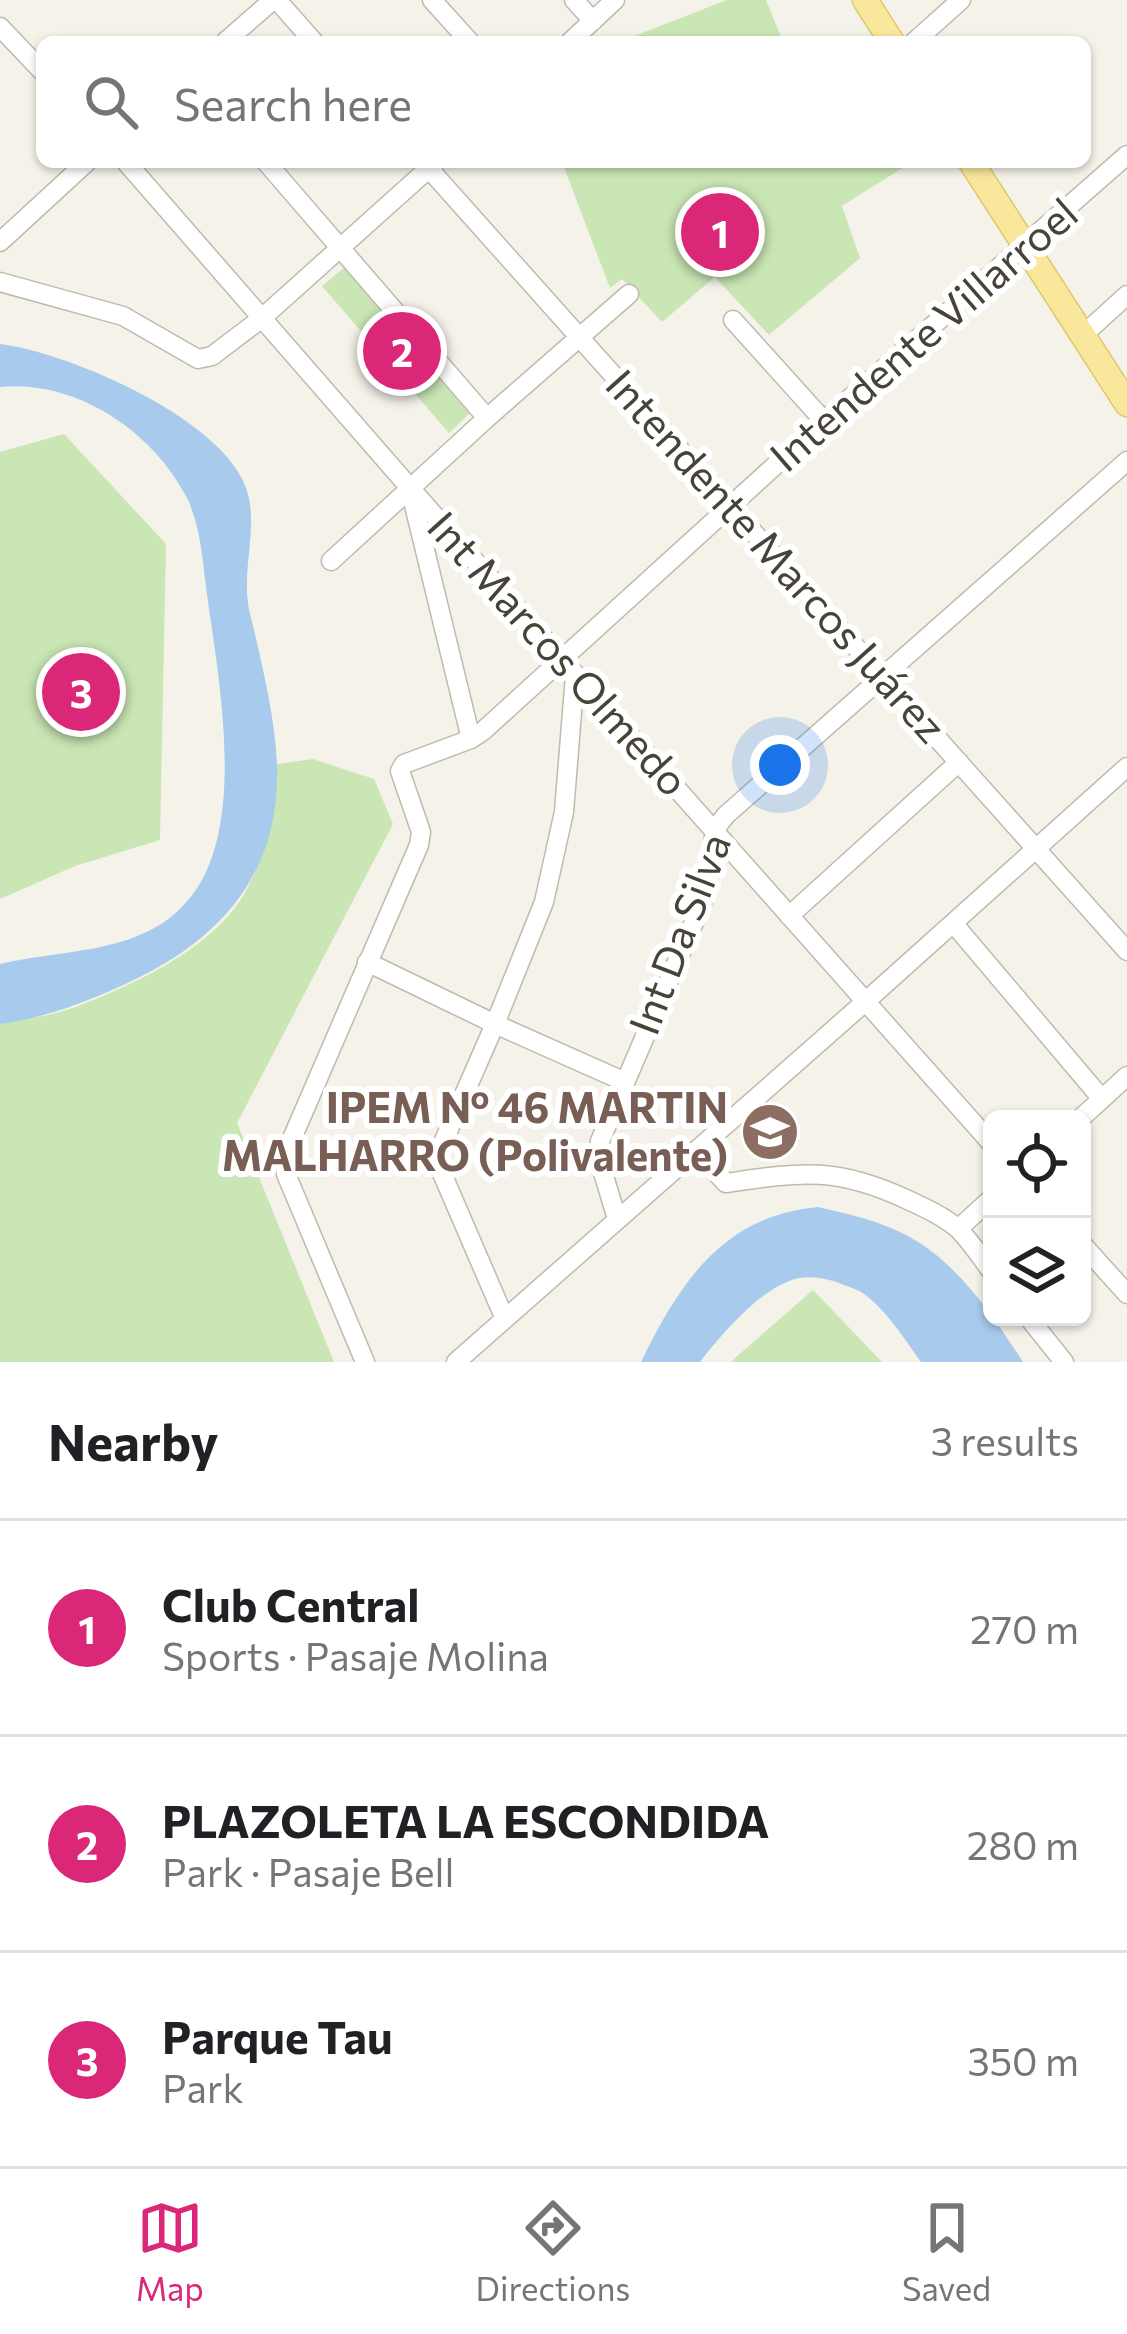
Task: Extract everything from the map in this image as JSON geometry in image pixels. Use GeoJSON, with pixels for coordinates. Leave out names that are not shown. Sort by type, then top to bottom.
{"type":"FeatureCollection","features":[{"type":"Feature","properties":{"kind":"main road"},"geometry":{"type":"LineString","coordinates":[[865,0],[888,36]]}},
{"type":"Feature","properties":{"kind":"main road"},"geometry":{"type":"LineString","coordinates":[[975,168],[1127,404]]}},
{"type":"Feature","properties":{"kind":"street"},"geometry":{"type":"LineString","coordinates":[[232,36],[275,0],[308,36]]}},
{"type":"Feature","properties":{"kind":"street"},"geometry":{"type":"LineString","coordinates":[[432,0],[465,36]]}},
{"type":"Feature","properties":{"kind":"street"},"geometry":{"type":"LineString","coordinates":[[574,0],[593,21]]}},
{"type":"Feature","properties":{"kind":"street"},"geometry":{"type":"LineString","coordinates":[[577,36],[614,0]]}},
{"type":"Feature","properties":{"kind":"street"},"geometry":{"type":"LineString","coordinates":[[921,36],[961,0]]}},
{"type":"Feature","properties":{"kind":"street"},"geometry":{"type":"LineString","coordinates":[[0,27],[36,65]]}},
{"type":"Feature","properties":{"kind":"street","name":"Intendente Villarroel"},"geometry":{"type":"LineString","coordinates":[[471,739],[568,668],[730,507],[1127,155]]}},
{"type":"Feature","properties":{"kind":"street"},"geometry":{"type":"LineString","coordinates":[[0,242],[80,168]]}},
{"type":"Feature","properties":{"kind":"street","name":"Int Marcos Olmedo"},"geometry":{"type":"LineString","coordinates":[[130,168],[983,1134]]}},
{"type":"Feature","properties":{"kind":"street"},"geometry":{"type":"LineString","coordinates":[[271,168],[487,418]]}},
{"type":"Feature","properties":{"kind":"street"},"geometry":{"type":"LineString","coordinates":[[0,282],[123,316],[198,359],[212,356],[262,318],[425,168]]}},
{"type":"Feature","properties":{"kind":"street","name":"Intendente Marcos Juárez"},"geometry":{"type":"LineString","coordinates":[[433,168],[1127,951]]}},
{"type":"Feature","properties":{"kind":"street"},"geometry":{"type":"LineString","coordinates":[[332,561],[629,294]]}},
{"type":"Feature","properties":{"kind":"street"},"geometry":{"type":"LineString","coordinates":[[1083,335],[1127,295]]}},
{"type":"Feature","properties":{"kind":"street"},"geometry":{"type":"LineString","coordinates":[[733,320],[824,422]]}},
{"type":"Feature","properties":{"kind":"street","name":"Int Da Silva"},"geometry":{"type":"LineString","coordinates":[[617,1219],[598,1156],[600,1141],[707,888],[715,829],[1127,461]]}},
{"type":"Feature","properties":{"kind":"street"},"geometry":{"type":"LineString","coordinates":[[365,1362],[286,1174],[284,1157],[419,845],[421,832],[400,771],[404,764],[471,739],[410,488]]}},
{"type":"Feature","properties":{"kind":"street"},"geometry":{"type":"LineString","coordinates":[[504,1317],[438,1164],[438,1154],[544,902],[564,812],[568,668]]}},
{"type":"Feature","properties":{"kind":"street"},"geometry":{"type":"LineString","coordinates":[[789,916],[958,762]]}},
{"type":"Feature","properties":{"kind":"street"},"geometry":{"type":"LineString","coordinates":[[456,1362],[1127,767]]}},
{"type":"Feature","properties":{"kind":"street"},"geometry":{"type":"LineString","coordinates":[[953,923],[1102,1099]]}},
{"type":"Feature","properties":{"kind":"street"},"geometry":{"type":"LineString","coordinates":[[367,962],[623,1082]]}},
{"type":"Feature","properties":{"kind":"street"},"geometry":{"type":"LineString","coordinates":[[1090,1110],[1127,1076]]}},
{"type":"Feature","properties":{"kind":"street"},"geometry":{"type":"LineString","coordinates":[[696,1151],[726,1183],[774,1175],[832,1174],[876,1185],[958,1229],[983,1261]]}},
{"type":"Feature","properties":{"kind":"street"},"geometry":{"type":"LineString","coordinates":[[958,1229],[983,1206]]}},
{"type":"Feature","properties":{"kind":"street"},"geometry":{"type":"LineString","coordinates":[[1091,1254],[1127,1294]]}},
{"type":"Feature","properties":{"kind":"street"},"geometry":{"type":"LineString","coordinates":[[1035,1326],[1064,1362]]}},
{"type":"Feature","properties":{"kind":"green space"},"geometry":{"type":"Polygon","coordinates":[[[727,0],[766,0],[781,36],[634,36],[727,0]]]}},
{"type":"Feature","properties":{"kind":"green space"},"geometry":{"type":"Polygon","coordinates":[[[564,168],[902,168],[842,206],[860,258],[769,335],[715,277],[662,322],[622,279],[610,288],[564,168]]]}},
{"type":"Feature","properties":{"kind":"green space"},"geometry":{"type":"Polygon","coordinates":[[[345,267],[473,410],[449,433],[322,286],[345,267]]]}},
{"type":"Feature","properties":{"kind":"green space"},"geometry":{"type":"Polygon","coordinates":[[[64,434],[166,544],[160,840],[75,866],[0,899],[0,452],[64,434]]]}},
{"type":"Feature","properties":{"kind":"green space"},"geometry":{"type":"Polygon","coordinates":[[[313,759],[374,779],[393,824],[237,1123],[334,1362],[0,1362],[0,1024],[64,1011],[121,988],[171,962],[215,929],[247,889],[260,859],[273,813],[277,764],[313,759]]]}},
{"type":"Feature","properties":{"kind":"green space"},"geometry":{"type":"Polygon","coordinates":[[[813,1290],[882,1362],[732,1362],[734,1359],[813,1290]]]}},
{"type":"Feature","properties":{"kind":"water"},"geometry":{"type":"Polygon","coordinates":[[[0,344],[65,361],[143,395],[211,441],[235,467],[250,508],[248,603],[269,697],[277,764],[268,840],[237,901],[214,926],[156,969],[121,986],[62,1010],[0,1024],[0,964],[141,935],[180,909],[202,881],[216,846],[225,763],[201,548],[186,496],[153,450],[108,414],[56,392],[0,387],[0,344]]]}},
{"type":"Feature","properties":{"kind":"water"},"geometry":{"type":"Polygon","coordinates":[[[818,1207],[853,1215],[926,1247],[983,1305],[983,1326],[998,1326],[1023,1362],[921,1362],[865,1295],[809,1277],[789,1281],[752,1305],[700,1362],[641,1362],[672,1305],[708,1258],[756,1224],[818,1207]]]}},
{"type":"Feature","properties":{"kind":"place","name":"Club Central"},"geometry":{"type":"Point","coordinates":[720,232]}},
{"type":"Feature","properties":{"kind":"place","name":"PLAZOLETA LA ESCONDIDA"},"geometry":{"type":"Point","coordinates":[402,351]}},
{"type":"Feature","properties":{"kind":"place","name":"Parque Tau"},"geometry":{"type":"Point","coordinates":[81,692]}},
{"type":"Feature","properties":{"kind":"place","name":"IPEM Nº 46 MARTIN MALHARRO (Polivalente)"},"geometry":{"type":"Point","coordinates":[770,1132]}}]}
